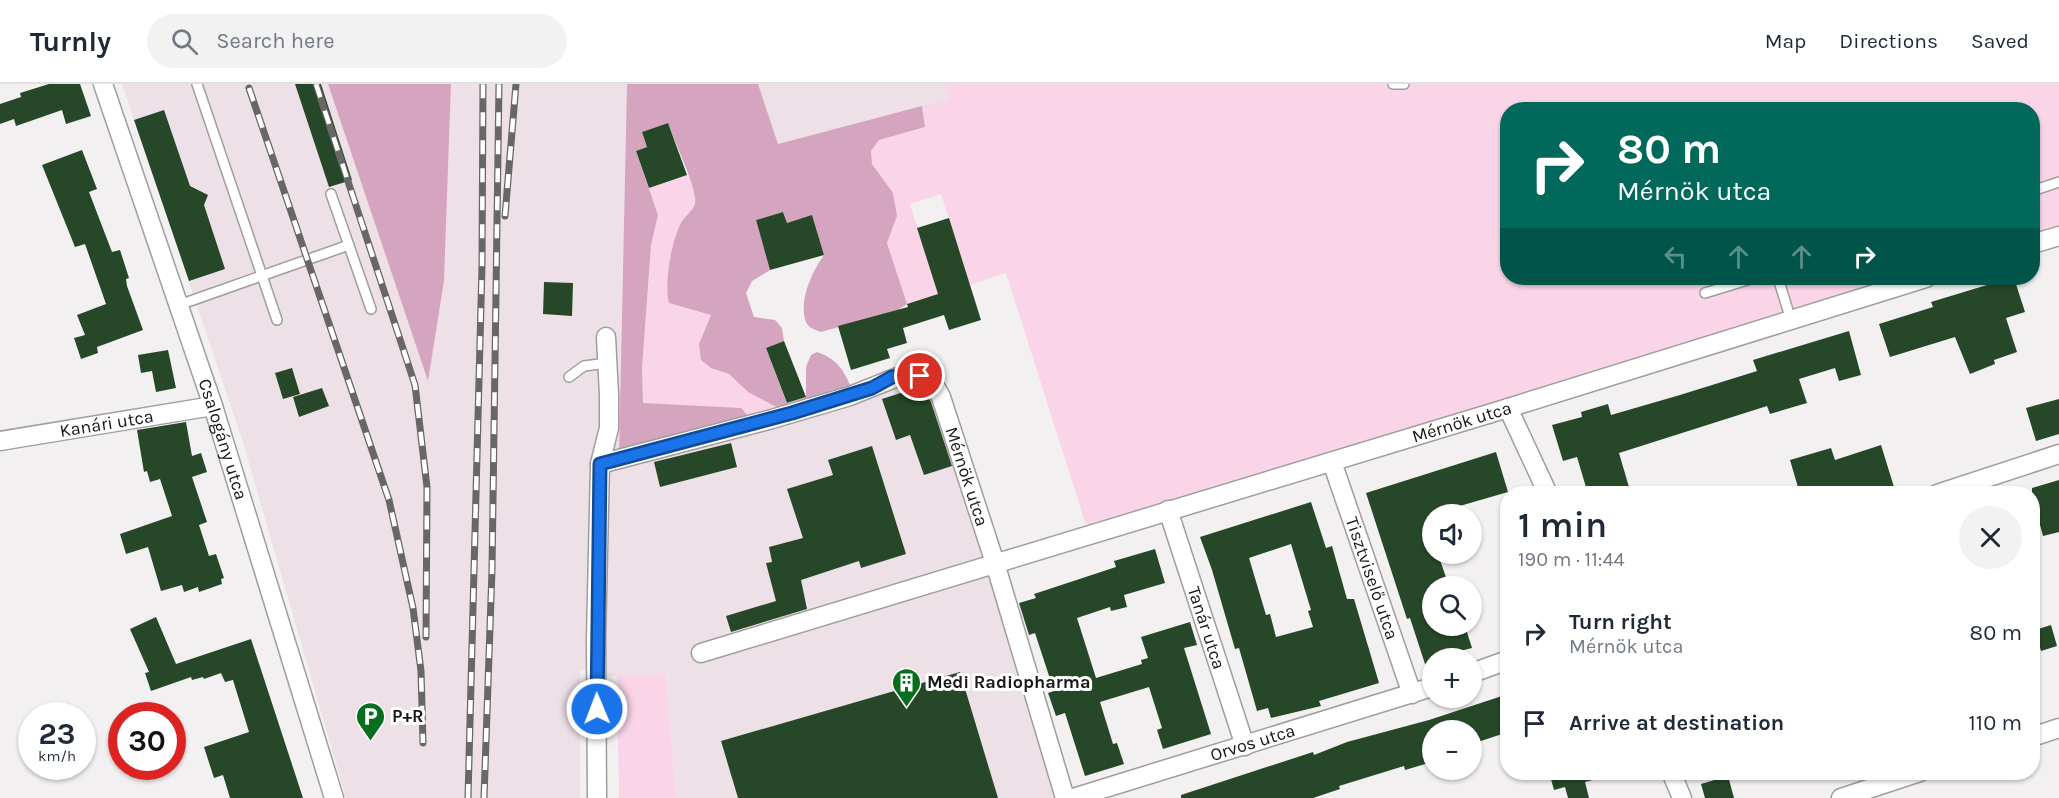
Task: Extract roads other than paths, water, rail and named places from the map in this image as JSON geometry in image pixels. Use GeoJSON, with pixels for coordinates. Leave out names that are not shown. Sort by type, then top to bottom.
{"type":"FeatureCollection","features":[{"type":"Feature","properties":{"kind":"street","name":"Csalogány utca"},"geometry":{"type":"LineString","coordinates":[[103,84],[213,406],[334,798]]}},
{"type":"Feature","properties":{"kind":"street"},"geometry":{"type":"LineString","coordinates":[[2040,242],[2059,236]]}},
{"type":"Feature","properties":{"kind":"street","name":"Mérnök utca"},"geometry":{"type":"LineString","coordinates":[[701,652],[1332,462],[1904,285]]}},
{"type":"Feature","properties":{"kind":"street"},"geometry":{"type":"LineString","coordinates":[[597,798],[596,661],[600,464],[609,428],[606,337]]}},
{"type":"Feature","properties":{"kind":"street","name":"Mérnök utca"},"geometry":{"type":"LineString","coordinates":[[600,464],[850,396],[892,377],[905,374],[920,376],[933,383],[941,397],[995,563]]}},
{"type":"Feature","properties":{"kind":"street","name":"Kanári utca"},"geometry":{"type":"LineString","coordinates":[[0,441],[213,406]]}},
{"type":"Feature","properties":{"kind":"street"},"geometry":{"type":"LineString","coordinates":[[1508,408],[1544,486]]}},
{"type":"Feature","properties":{"kind":"street"},"geometry":{"type":"LineString","coordinates":[[1961,486],[2059,454]]}},
{"type":"Feature","properties":{"kind":"street","name":"Tisztviselő utca"},"geometry":{"type":"LineString","coordinates":[[1332,462],[1412,694]]}},
{"type":"Feature","properties":{"kind":"street","name":"Tanár utca"},"geometry":{"type":"LineString","coordinates":[[1168,510],[1245,746]]}},
{"type":"Feature","properties":{"kind":"street"},"geometry":{"type":"LineString","coordinates":[[995,563],[1065,798]]}},
{"type":"Feature","properties":{"kind":"street"},"geometry":{"type":"LineString","coordinates":[[1482,669],[1500,663]]}},
{"type":"Feature","properties":{"kind":"street","name":"Orvos utca"},"geometry":{"type":"LineString","coordinates":[[1073,798],[1422,690]]}},
{"type":"Feature","properties":{"kind":"street"},"geometry":{"type":"LineString","coordinates":[[2040,734],[2059,728]]}},
{"type":"Feature","properties":{"kind":"street"},"geometry":{"type":"LineString","coordinates":[[1674,780],[1682,798]]}},
{"type":"Feature","properties":{"kind":"street"},"geometry":{"type":"LineString","coordinates":[[1841,798],[1896,780]]}},
{"type":"Feature","properties":{"kind":"lane"},"geometry":{"type":"LineString","coordinates":[[197,84],[277,320]]}},
{"type":"Feature","properties":{"kind":"lane"},"geometry":{"type":"LineString","coordinates":[[1393,84],[1404,84]]}},
{"type":"Feature","properties":{"kind":"lane"},"geometry":{"type":"LineString","coordinates":[[2040,188],[2059,182]]}},
{"type":"Feature","properties":{"kind":"lane"},"geometry":{"type":"LineString","coordinates":[[330,194],[371,309]]}},
{"type":"Feature","properties":{"kind":"lane"},"geometry":{"type":"LineString","coordinates":[[179,305],[262,278],[349,245]]}},
{"type":"Feature","properties":{"kind":"lane"},"geometry":{"type":"LineString","coordinates":[[1705,293],[1731,285]]}},
{"type":"Feature","properties":{"kind":"lane"},"geometry":{"type":"LineString","coordinates":[[1780,285],[1791,320]]}},
{"type":"Feature","properties":{"kind":"lane"},"geometry":{"type":"LineString","coordinates":[[569,377],[584,366],[607,363]]}},
{"type":"Feature","properties":{"kind":"railway"},"geometry":{"type":"LineString","coordinates":[[316,84],[415,385],[427,487],[426,637]]}},
{"type":"Feature","properties":{"kind":"railway"},"geometry":{"type":"LineString","coordinates":[[468,798],[482,266],[483,84]]}},
{"type":"Feature","properties":{"kind":"railway"},"geometry":{"type":"LineString","coordinates":[[484,798],[492,570],[499,84]]}},
{"type":"Feature","properties":{"kind":"railway"},"geometry":{"type":"LineString","coordinates":[[505,216],[516,84]]}},
{"type":"Feature","properties":{"kind":"railway"},"geometry":{"type":"LineString","coordinates":[[249,88],[389,500],[413,608],[421,671],[423,743]]}},
{"type":"Feature","properties":{"kind":"place","name":"Medi Radiopharma"},"geometry":{"type":"Point","coordinates":[906,708]}},
{"type":"Feature","properties":{"kind":"place","name":"P+R"},"geometry":{"type":"Point","coordinates":[371,742]}}]}
